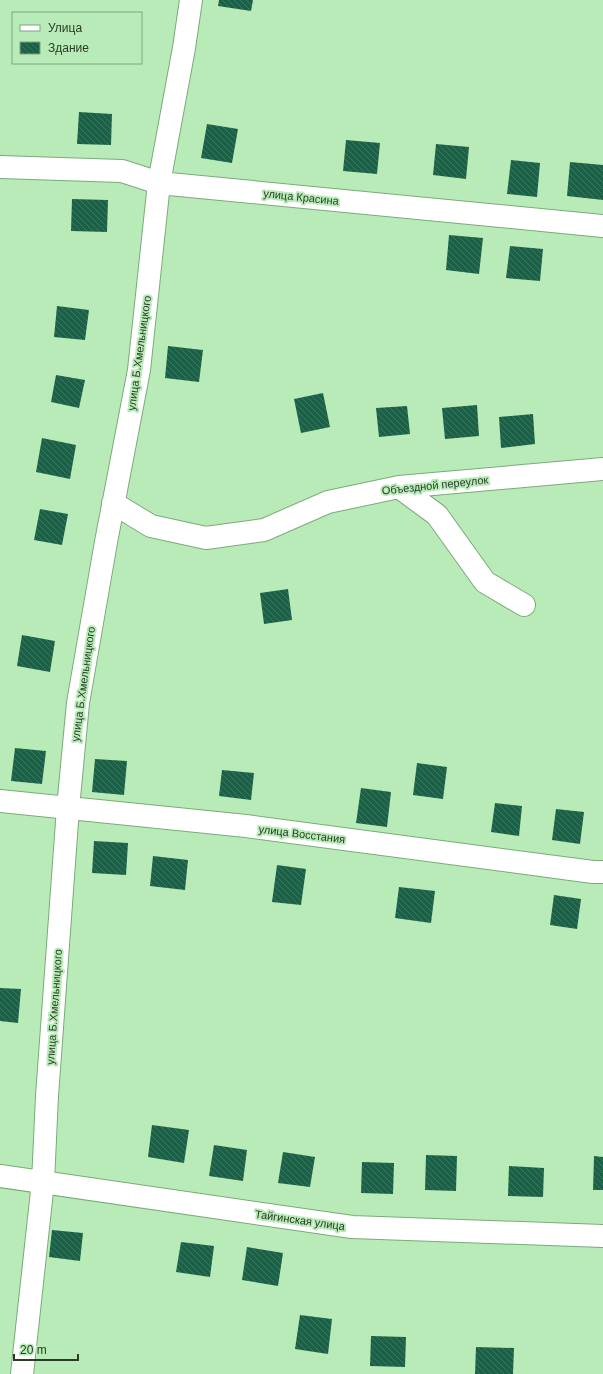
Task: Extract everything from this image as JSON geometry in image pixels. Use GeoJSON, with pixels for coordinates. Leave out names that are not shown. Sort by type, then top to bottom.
{"type":"FeatureCollection","features":[{"type":"Feature","properties":{"kind":"street","name":"улица Б.Хмельницкого"},"geometry":{"type":"LineString","coordinates":[[22,1374],[43,1182],[47,1096],[68,808],[78,703],[138,370],[159,183],[184,48],[191,0]]}},
{"type":"Feature","properties":{"kind":"street","name":"улица Красина"},"geometry":{"type":"LineString","coordinates":[[0,167],[122,171],[159,183],[603,226]]}},
{"type":"Feature","properties":{"kind":"street","name":"Объездной переулок"},"geometry":{"type":"LineString","coordinates":[[113,503],[151,526],[206,538],[264,530],[328,502],[399,487],[603,469]]}},
{"type":"Feature","properties":{"kind":"street"},"geometry":{"type":"LineString","coordinates":[[399,487],[437,515],[485,582],[524,605]]}},
{"type":"Feature","properties":{"kind":"street","name":"улица Восстания"},"geometry":{"type":"LineString","coordinates":[[0,801],[246,826],[577,870],[603,872]]}},
{"type":"Feature","properties":{"kind":"street","name":"Тайгинская улица"},"geometry":{"type":"LineString","coordinates":[[0,1176],[352,1227],[603,1236]]}},
{"type":"Feature","properties":{"kind":"building"},"geometry":{"type":"Polygon","coordinates":[[[219,0],[253,0],[251,11],[218,6],[219,0]]]}},
{"type":"Feature","properties":{"kind":"building"},"geometry":{"type":"Polygon","coordinates":[[[79,112],[112,114],[111,145],[77,144],[79,112]]]}},
{"type":"Feature","properties":{"kind":"building"},"geometry":{"type":"Polygon","coordinates":[[[207,124],[238,129],[232,163],[201,158],[207,124]]]}},
{"type":"Feature","properties":{"kind":"building"},"geometry":{"type":"Polygon","coordinates":[[[346,140],[380,143],[377,174],[343,171],[346,140]]]}},
{"type":"Feature","properties":{"kind":"building"},"geometry":{"type":"Polygon","coordinates":[[[436,144],[469,147],[466,179],[433,175],[436,144]]]}},
{"type":"Feature","properties":{"kind":"building"},"geometry":{"type":"Polygon","coordinates":[[[511,160],[540,163],[537,197],[507,194],[511,160]]]}},
{"type":"Feature","properties":{"kind":"building"},"geometry":{"type":"Polygon","coordinates":[[[570,162],[603,165],[603,200],[567,196],[570,162]]]}},
{"type":"Feature","properties":{"kind":"building"},"geometry":{"type":"Polygon","coordinates":[[[72,199],[108,200],[107,232],[71,231],[72,199]]]}},
{"type":"Feature","properties":{"kind":"building"},"geometry":{"type":"Polygon","coordinates":[[[449,235],[483,238],[479,274],[446,270],[449,235]]]}},
{"type":"Feature","properties":{"kind":"building"},"geometry":{"type":"Polygon","coordinates":[[[510,246],[543,249],[540,281],[506,278],[510,246]]]}},
{"type":"Feature","properties":{"kind":"building"},"geometry":{"type":"Polygon","coordinates":[[[57,306],[89,310],[85,340],[54,337],[57,306]]]}},
{"type":"Feature","properties":{"kind":"building"},"geometry":{"type":"Polygon","coordinates":[[[168,346],[203,350],[199,382],[165,378],[168,346]]]}},
{"type":"Feature","properties":{"kind":"building"},"geometry":{"type":"Polygon","coordinates":[[[56,375],[85,380],[79,408],[51,402],[56,375]]]}},
{"type":"Feature","properties":{"kind":"building"},"geometry":{"type":"Polygon","coordinates":[[[323,393],[330,427],[301,433],[294,399],[323,393]]]}},
{"type":"Feature","properties":{"kind":"building"},"geometry":{"type":"Polygon","coordinates":[[[477,405],[479,436],[445,439],[442,408],[477,405]]]}},
{"type":"Feature","properties":{"kind":"building"},"geometry":{"type":"Polygon","coordinates":[[[407,406],[410,434],[379,437],[376,408],[407,406]]]}},
{"type":"Feature","properties":{"kind":"building"},"geometry":{"type":"Polygon","coordinates":[[[533,414],[535,444],[501,448],[499,417],[533,414]]]}},
{"type":"Feature","properties":{"kind":"building"},"geometry":{"type":"Polygon","coordinates":[[[42,438],[76,445],[70,479],[36,472],[42,438]]]}},
{"type":"Feature","properties":{"kind":"building"},"geometry":{"type":"Polygon","coordinates":[[[40,509],[68,514],[62,545],[34,540],[40,509]]]}},
{"type":"Feature","properties":{"kind":"building"},"geometry":{"type":"Polygon","coordinates":[[[288,589],[292,620],[264,624],[260,593],[288,589]]]}},
{"type":"Feature","properties":{"kind":"building"},"geometry":{"type":"Polygon","coordinates":[[[22,635],[55,641],[50,672],[17,666],[22,635]]]}},
{"type":"Feature","properties":{"kind":"building"},"geometry":{"type":"Polygon","coordinates":[[[15,748],[46,751],[42,784],[11,781],[15,748]]]}},
{"type":"Feature","properties":{"kind":"building"},"geometry":{"type":"Polygon","coordinates":[[[95,759],[127,761],[124,795],[92,792],[95,759]]]}},
{"type":"Feature","properties":{"kind":"building"},"geometry":{"type":"Polygon","coordinates":[[[417,763],[447,767],[443,799],[413,795],[417,763]]]}},
{"type":"Feature","properties":{"kind":"building"},"geometry":{"type":"Polygon","coordinates":[[[222,770],[254,773],[251,800],[219,796],[222,770]]]}},
{"type":"Feature","properties":{"kind":"building"},"geometry":{"type":"Polygon","coordinates":[[[361,788],[391,792],[387,827],[356,823],[361,788]]]}},
{"type":"Feature","properties":{"kind":"building"},"geometry":{"type":"Polygon","coordinates":[[[495,803],[522,806],[519,836],[491,832],[495,803]]]}},
{"type":"Feature","properties":{"kind":"building"},"geometry":{"type":"Polygon","coordinates":[[[556,809],[584,812],[580,844],[552,840],[556,809]]]}},
{"type":"Feature","properties":{"kind":"building"},"geometry":{"type":"Polygon","coordinates":[[[94,841],[128,843],[126,875],[92,873],[94,841]]]}},
{"type":"Feature","properties":{"kind":"building"},"geometry":{"type":"Polygon","coordinates":[[[153,856],[188,860],[185,890],[150,886],[153,856]]]}},
{"type":"Feature","properties":{"kind":"building"},"geometry":{"type":"Polygon","coordinates":[[[277,865],[306,869],[301,905],[272,902],[277,865]]]}},
{"type":"Feature","properties":{"kind":"building"},"geometry":{"type":"Polygon","coordinates":[[[399,887],[435,891],[431,923],[395,918],[399,887]]]}},
{"type":"Feature","properties":{"kind":"building"},"geometry":{"type":"Polygon","coordinates":[[[554,895],[581,899],[577,929],[550,925],[554,895]]]}},
{"type":"Feature","properties":{"kind":"building"},"geometry":{"type":"Polygon","coordinates":[[[0,988],[21,989],[18,1023],[0,1021],[0,988]]]}},
{"type":"Feature","properties":{"kind":"building"},"geometry":{"type":"Polygon","coordinates":[[[152,1125],[189,1130],[184,1163],[148,1157],[152,1125]]]}},
{"type":"Feature","properties":{"kind":"building"},"geometry":{"type":"Polygon","coordinates":[[[214,1145],[247,1150],[243,1181],[209,1176],[214,1145]]]}},
{"type":"Feature","properties":{"kind":"building"},"geometry":{"type":"Polygon","coordinates":[[[283,1152],[315,1157],[310,1187],[278,1183],[283,1152]]]}},
{"type":"Feature","properties":{"kind":"building"},"geometry":{"type":"Polygon","coordinates":[[[426,1155],[457,1156],[456,1191],[425,1190],[426,1155]]]}},
{"type":"Feature","properties":{"kind":"building"},"geometry":{"type":"Polygon","coordinates":[[[594,1156],[603,1157],[603,1190],[593,1190],[594,1156]]]}},
{"type":"Feature","properties":{"kind":"building"},"geometry":{"type":"Polygon","coordinates":[[[362,1162],[394,1163],[393,1194],[361,1193],[362,1162]]]}},
{"type":"Feature","properties":{"kind":"building"},"geometry":{"type":"Polygon","coordinates":[[[509,1166],[544,1168],[543,1197],[508,1196],[509,1166]]]}},
{"type":"Feature","properties":{"kind":"building"},"geometry":{"type":"Polygon","coordinates":[[[52,1230],[83,1233],[80,1261],[49,1257],[52,1230]]]}},
{"type":"Feature","properties":{"kind":"building"},"geometry":{"type":"Polygon","coordinates":[[[181,1242],[214,1246],[210,1277],[176,1272],[181,1242]]]}},
{"type":"Feature","properties":{"kind":"building"},"geometry":{"type":"Polygon","coordinates":[[[247,1247],[283,1253],[278,1286],[242,1280],[247,1247]]]}},
{"type":"Feature","properties":{"kind":"building"},"geometry":{"type":"Polygon","coordinates":[[[300,1315],[332,1319],[328,1354],[295,1349],[300,1315]]]}},
{"type":"Feature","properties":{"kind":"building"},"geometry":{"type":"Polygon","coordinates":[[[371,1336],[406,1337],[405,1367],[370,1366],[371,1336]]]}},
{"type":"Feature","properties":{"kind":"building"},"geometry":{"type":"Polygon","coordinates":[[[476,1347],[514,1348],[513,1374],[475,1374],[476,1347]]]}}]}
